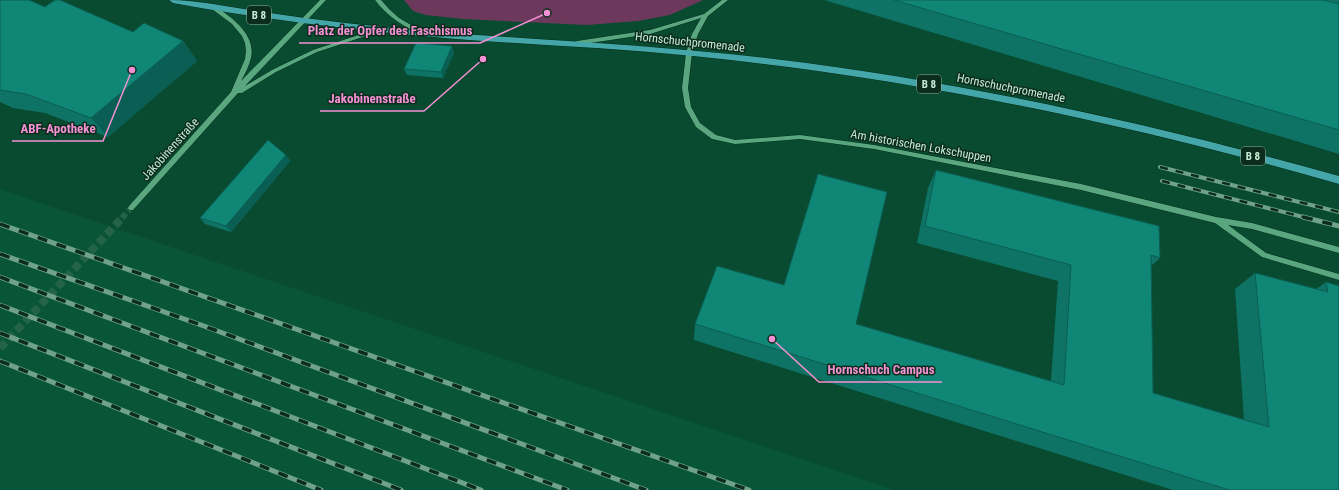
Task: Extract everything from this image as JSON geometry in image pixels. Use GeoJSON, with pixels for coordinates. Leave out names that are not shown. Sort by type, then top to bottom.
{"type":"FeatureCollection","features":[{"type":"Feature","properties":{"kind":"main road","name":"B 8"},"geometry":{"type":"LineString","coordinates":[[173,0],[214,8],[304,21],[422,33],[577,44]]}},
{"type":"Feature","properties":{"kind":"main road","name":"Hornschuchpromenade"},"geometry":{"type":"LineString","coordinates":[[577,44],[689,53],[787,64],[919,82],[1033,104],[1167,134],[1339,180]]}},
{"type":"Feature","properties":{"kind":"street","name":"Jakobinenstraße"},"geometry":{"type":"LineString","coordinates":[[132,208],[231,96],[323,0]]}},
{"type":"Feature","properties":{"kind":"street"},"geometry":{"type":"LineString","coordinates":[[378,0],[384,9],[400,22],[422,33]]}},
{"type":"Feature","properties":{"kind":"street"},"geometry":{"type":"LineString","coordinates":[[577,44],[650,32],[706,15],[725,0]]}},
{"type":"Feature","properties":{"kind":"street"},"geometry":{"type":"LineString","coordinates":[[214,8],[238,26],[248,44],[248,57],[231,96]]}},
{"type":"Feature","properties":{"kind":"street","name":"Am historischen Lokschuppen"},"geometry":{"type":"LineString","coordinates":[[706,15],[695,34],[689,53],[684,88],[688,107],[698,126],[714,137],[735,142],[800,137],[874,147],[1081,187],[1216,220],[1252,226],[1339,250]]}},
{"type":"Feature","properties":{"kind":"street"},"geometry":{"type":"LineString","coordinates":[[231,96],[274,71],[315,51],[382,28]]}},
{"type":"Feature","properties":{"kind":"street","name":"Am historischen Lokschuppen"},"geometry":{"type":"LineString","coordinates":[[1216,220],[1264,255],[1339,277]]}},
{"type":"Feature","properties":{"kind":"shaded area"},"geometry":{"type":"Polygon","coordinates":[[[404,0],[703,0],[670,15],[638,21],[587,25],[463,19],[426,15],[413,11],[404,0]]]}},
{"type":"Feature","properties":{"kind":"shaded area"},"geometry":{"type":"Polygon","coordinates":[[[0,189],[25,198],[894,490],[0,490],[0,189]]]}},
{"type":"Feature","properties":{"kind":"building"},"geometry":{"type":"Polygon","coordinates":[[[0,0],[29,0],[45,7],[55,0],[60,0],[133,32],[144,23],[183,41],[91,118],[26,94],[0,90],[0,0]]]}},
{"type":"Feature","properties":{"kind":"building"},"geometry":{"type":"Polygon","coordinates":[[[894,0],[1323,0],[1339,4],[1339,130],[894,0]]]}},
{"type":"Feature","properties":{"kind":"building"},"geometry":{"type":"Polygon","coordinates":[[[416,43],[452,46],[441,72],[404,69],[416,43]]]}},
{"type":"Feature","properties":{"kind":"building"},"geometry":{"type":"Polygon","coordinates":[[[268,140],[286,155],[226,226],[200,218],[268,140]]]}},
{"type":"Feature","properties":{"kind":"building"},"geometry":{"type":"Polygon","coordinates":[[[936,170],[1159,226],[1160,258],[1151,255],[1153,393],[1269,427],[1255,273],[1328,292],[1326,282],[1339,286],[1339,490],[1229,490],[695,324],[717,266],[784,285],[818,174],[887,192],[856,324],[1064,385],[1071,265],[925,226],[936,170]]]}},
{"type":"Feature","properties":{"kind":"tunnel"},"geometry":{"type":"LineString","coordinates":[[122,218],[131,208]]}},
{"type":"Feature","properties":{"kind":"tunnel"},"geometry":{"type":"LineString","coordinates":[[0,348],[123,217]]}},
{"type":"Feature","properties":{"kind":"railway"},"geometry":{"type":"LineString","coordinates":[[1160,167],[1339,212]]}},
{"type":"Feature","properties":{"kind":"railway"},"geometry":{"type":"LineString","coordinates":[[1162,181],[1307,218]]}},
{"type":"Feature","properties":{"kind":"railway"},"geometry":{"type":"LineString","coordinates":[[1303,217],[1307,218]]}},
{"type":"Feature","properties":{"kind":"railway"},"geometry":{"type":"LineString","coordinates":[[1307,218],[1339,226]]}},
{"type":"Feature","properties":{"kind":"railway"},"geometry":{"type":"LineString","coordinates":[[0,224],[749,490]]}},
{"type":"Feature","properties":{"kind":"railway"},"geometry":{"type":"LineString","coordinates":[[0,254],[204,326],[646,490]]}},
{"type":"Feature","properties":{"kind":"railway"},"geometry":{"type":"LineString","coordinates":[[0,277],[567,490]]}},
{"type":"Feature","properties":{"kind":"railway"},"geometry":{"type":"LineString","coordinates":[[0,305],[481,490]]}},
{"type":"Feature","properties":{"kind":"railway"},"geometry":{"type":"LineString","coordinates":[[0,333],[401,490]]}},
{"type":"Feature","properties":{"kind":"railway"},"geometry":{"type":"LineString","coordinates":[[0,361],[321,490]]}},
{"type":"Feature","properties":{"kind":"place","name":"Platz der Opfer des Faschismus"},"geometry":{"type":"Point","coordinates":[547,13]}},
{"type":"Feature","properties":{"kind":"place","name":"Jakobinenstraße"},"geometry":{"type":"Point","coordinates":[483,59]}},
{"type":"Feature","properties":{"kind":"place","name":"ABF-Apotheke"},"geometry":{"type":"Point","coordinates":[132,70]}},
{"type":"Feature","properties":{"kind":"place","name":"Hornschuch Campus"},"geometry":{"type":"Point","coordinates":[772,339]}}]}
